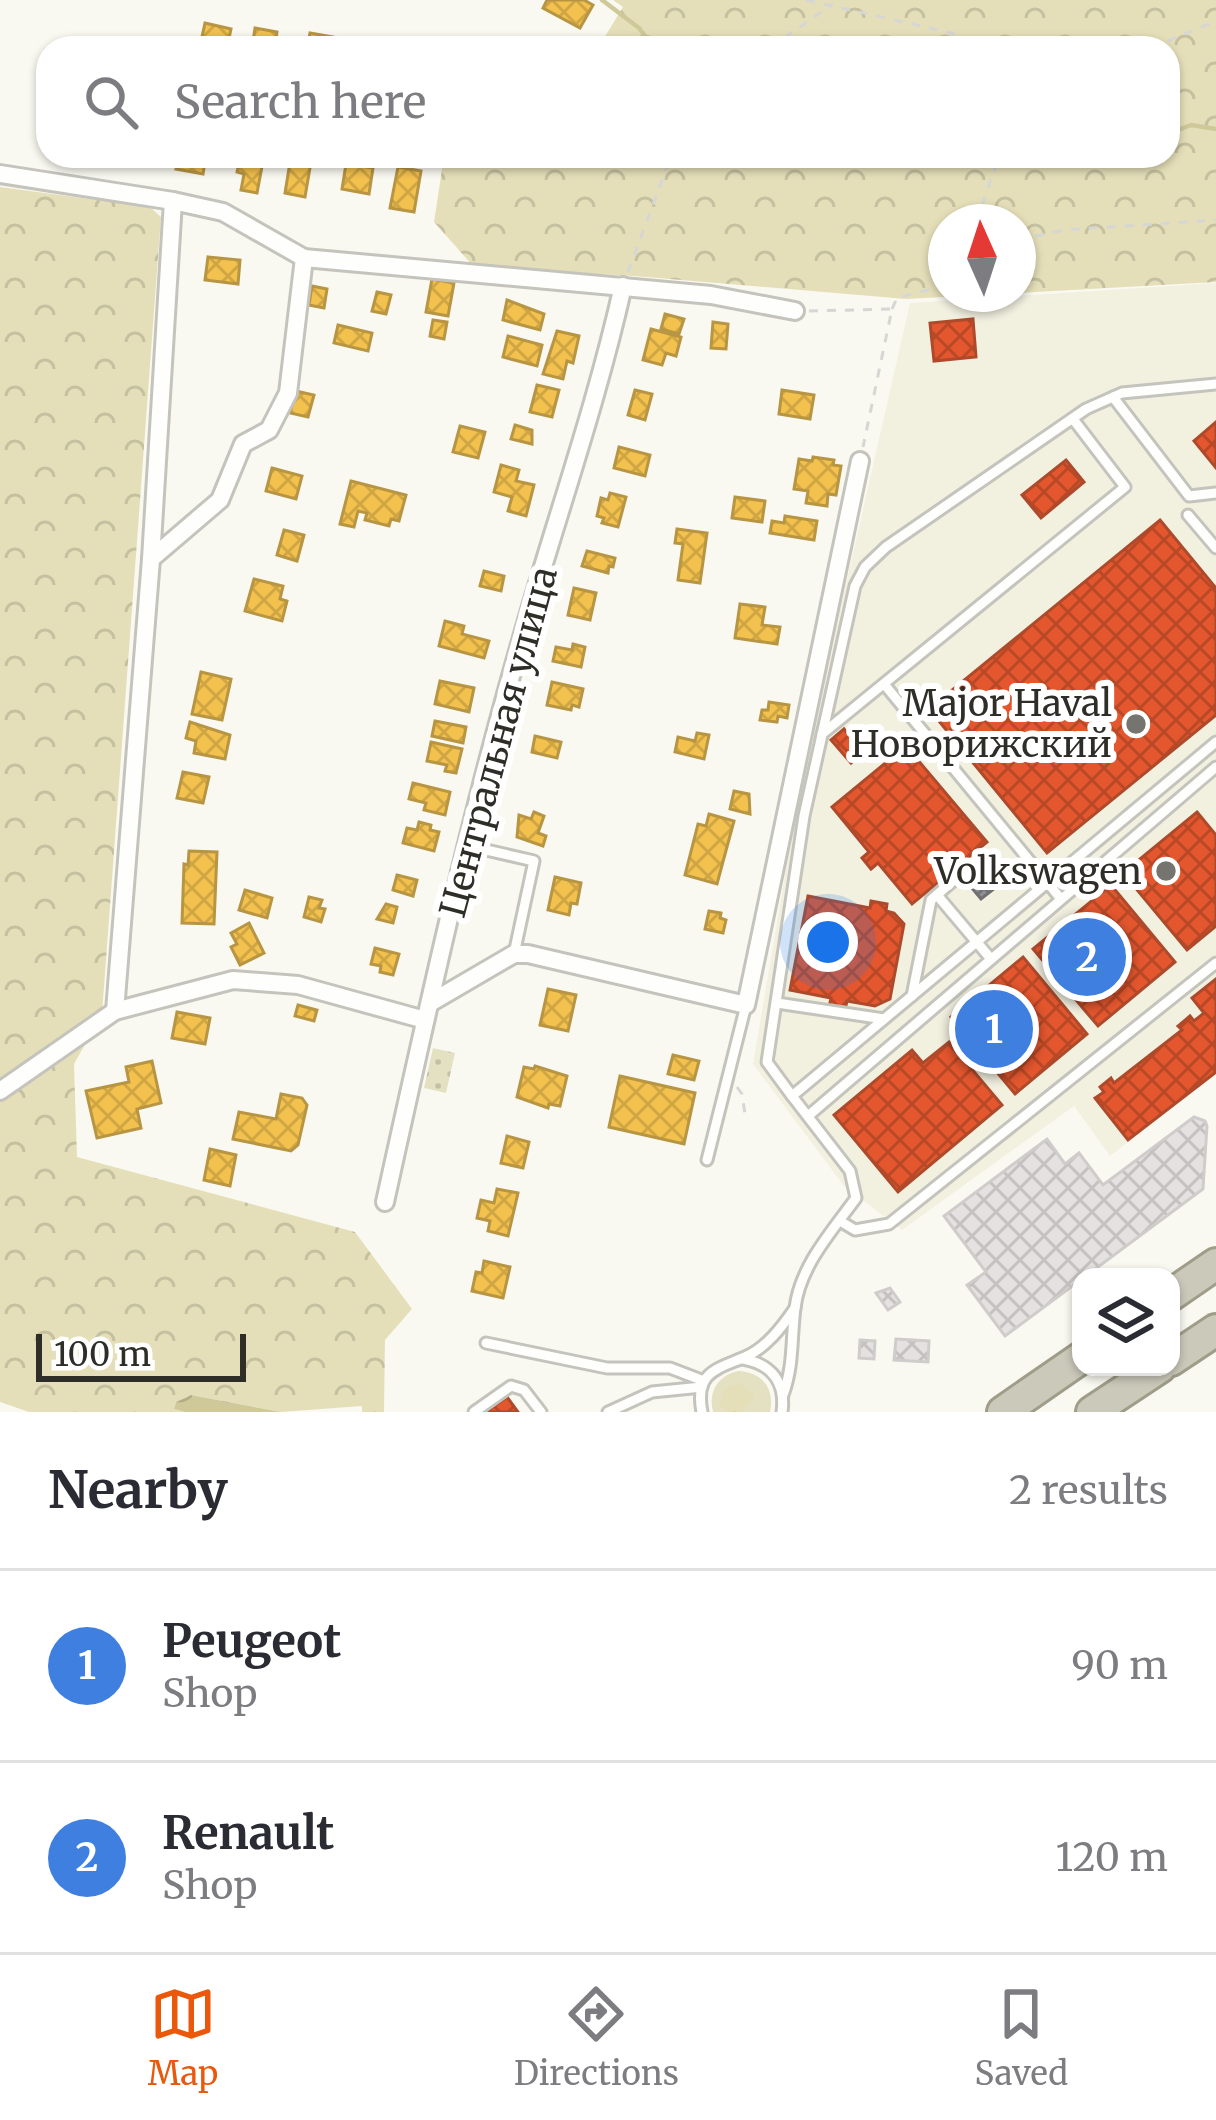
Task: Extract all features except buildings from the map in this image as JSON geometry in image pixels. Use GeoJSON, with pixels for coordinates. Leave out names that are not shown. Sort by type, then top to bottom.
{"type":"FeatureCollection","features":[{"type":"Feature","properties":{"kind":"highway"},"geometry":{"type":"LineString","coordinates":[[1180,1288],[1211,1264]]}},
{"type":"Feature","properties":{"kind":"highway"},"geometry":{"type":"LineString","coordinates":[[1180,1354],[1216,1330]]}},
{"type":"Feature","properties":{"kind":"highway"},"geometry":{"type":"LineString","coordinates":[[1004,1412],[1072,1364]]}},
{"type":"Feature","properties":{"kind":"highway"},"geometry":{"type":"LineString","coordinates":[[1092,1412],[1146,1376]]}},
{"type":"Feature","properties":{"kind":"street"},"geometry":{"type":"LineString","coordinates":[[0,174],[223,212],[304,258],[711,295],[796,311]]}},
{"type":"Feature","properties":{"kind":"street"},"geometry":{"type":"LineString","coordinates":[[116,1011],[173,201]]}},
{"type":"Feature","properties":{"kind":"street"},"geometry":{"type":"LineString","coordinates":[[151,560],[220,500],[243,444],[269,430],[288,394],[304,258]]}},
{"type":"Feature","properties":{"kind":"street","name":"Центральная улица"},"geometry":{"type":"LineString","coordinates":[[385,1202],[427,1011],[524,630],[602,379],[623,286]]}},
{"type":"Feature","properties":{"kind":"street"},"geometry":{"type":"LineString","coordinates":[[0,1091],[116,1011],[198,987],[251,981],[298,985],[427,1011],[514,954],[527,953],[746,1005],[860,461]]}},
{"type":"Feature","properties":{"kind":"lane"},"geometry":{"type":"LineString","coordinates":[[782,1412],[803,1278],[856,1198],[850,1171],[767,1062],[805,816],[855,586],[865,567],[886,547],[1073,419],[1113,397],[1182,385],[1216,385]]}},
{"type":"Feature","properties":{"kind":"lane"},"geometry":{"type":"LineString","coordinates":[[1113,397],[1189,496],[1216,493]]}},
{"type":"Feature","properties":{"kind":"lane"},"geometry":{"type":"LineString","coordinates":[[822,734],[1125,487],[1073,419]]}},
{"type":"Feature","properties":{"kind":"lane"},"geometry":{"type":"LineString","coordinates":[[1188,515],[1216,548]]}},
{"type":"Feature","properties":{"kind":"lane"},"geometry":{"type":"LineString","coordinates":[[884,684],[1061,899]]}},
{"type":"Feature","properties":{"kind":"lane"},"geometry":{"type":"LineString","coordinates":[[792,1096],[1216,742]]}},
{"type":"Feature","properties":{"kind":"lane"},"geometry":{"type":"LineString","coordinates":[[808,1115],[1216,767]]}},
{"type":"Feature","properties":{"kind":"lane"},"geometry":{"type":"LineString","coordinates":[[469,846],[534,861],[514,954]]}},
{"type":"Feature","properties":{"kind":"lane"},"geometry":{"type":"LineString","coordinates":[[912,995],[931,900],[963,872]]}},
{"type":"Feature","properties":{"kind":"lane"},"geometry":{"type":"LineString","coordinates":[[937,895],[991,959]]}},
{"type":"Feature","properties":{"kind":"lane"},"geometry":{"type":"LineString","coordinates":[[840,1221],[855,1230],[889,1224],[1216,963]]}},
{"type":"Feature","properties":{"kind":"lane"},"geometry":{"type":"LineString","coordinates":[[777,1003],[884,1019]]}},
{"type":"Feature","properties":{"kind":"lane"},"geometry":{"type":"LineString","coordinates":[[707,1160],[746,1005]]}},
{"type":"Feature","properties":{"kind":"lane"},"geometry":{"type":"LineString","coordinates":[[608,1412],[652,1393],[703,1384],[721,1364],[743,1359],[782,1328],[795,1308]]}},
{"type":"Feature","properties":{"kind":"lane"},"geometry":{"type":"LineString","coordinates":[[486,1343],[607,1368],[670,1368],[703,1384]]}},
{"type":"Feature","properties":{"kind":"lane"},"geometry":{"type":"LineString","coordinates":[[743,1359],[774,1374],[783,1395]]}},
{"type":"Feature","properties":{"kind":"lane"},"geometry":{"type":"LineString","coordinates":[[702,1412],[703,1384]]}},
{"type":"Feature","properties":{"kind":"lane"},"geometry":{"type":"LineString","coordinates":[[474,1412],[511,1386],[524,1390],[542,1412]]}},
{"type":"Feature","properties":{"kind":"path"},"geometry":{"type":"LineString","coordinates":[[806,0],[957,36]]}},
{"type":"Feature","properties":{"kind":"path"},"geometry":{"type":"LineString","coordinates":[[787,36],[834,4]]}},
{"type":"Feature","properties":{"kind":"path"},"geometry":{"type":"LineString","coordinates":[[1179,36],[1216,21]]}},
{"type":"Feature","properties":{"kind":"path"},"geometry":{"type":"LineString","coordinates":[[623,286],[667,168]]}},
{"type":"Feature","properties":{"kind":"path"},"geometry":{"type":"LineString","coordinates":[[983,204],[996,168]]}},
{"type":"Feature","properties":{"kind":"path"},"geometry":{"type":"LineString","coordinates":[[1036,236],[1216,220]]}},
{"type":"Feature","properties":{"kind":"path"},"geometry":{"type":"LineString","coordinates":[[860,461],[892,309],[897,298],[928,290]]}},
{"type":"Feature","properties":{"kind":"path"},"geometry":{"type":"LineString","coordinates":[[796,311],[892,309]]}},
{"type":"Feature","properties":{"kind":"path"},"geometry":{"type":"LineString","coordinates":[[730,1078],[742,1094],[745,1114]]}},
{"type":"Feature","properties":{"kind":"shaded area"},"geometry":{"type":"Polygon","coordinates":[[[1216,283],[1216,1074],[1110,1156],[1074,1106],[902,1230],[844,1186],[753,1064],[800,786],[910,303],[928,302],[928,312],[1036,312],[1036,295],[1216,283]]]}},
{"type":"Feature","properties":{"kind":"shaded area"},"geometry":{"type":"Polygon","coordinates":[[[433,1048],[455,1053],[446,1093],[424,1088],[433,1048]]]}},
{"type":"Feature","properties":{"kind":"shaded area"},"geometry":{"type":"Polygon","coordinates":[[[738,1371],[754,1374],[765,1383],[770,1412],[713,1412],[716,1386],[738,1371]]]}},
{"type":"Feature","properties":{"kind":"green space"},"geometry":{"type":"Polygon","coordinates":[[[613,0],[1216,0],[1216,282],[1036,292],[1036,204],[928,204],[928,298],[474,267],[434,222],[442,168],[1180,168],[1180,36],[605,36],[623,7],[613,0]]]}},
{"type":"Feature","properties":{"kind":"green space"},"geometry":{"type":"Polygon","coordinates":[[[0,187],[150,207],[161,217],[102,1014],[74,1064],[77,1157],[355,1232],[412,1309],[385,1340],[384,1412],[362,1412],[362,1406],[281,1412],[191,1395],[176,1402],[174,1409],[185,1412],[29,1412],[0,1402],[0,187]]]}},
{"type":"Feature","properties":{"kind":"green space"},"geometry":{"type":"Polygon","coordinates":[[[740,1383],[755,1396],[743,1412],[719,1406],[725,1389],[740,1383]]]}},
{"type":"Feature","properties":{"kind":"water"},"geometry":{"type":"Polygon","coordinates":[[[191,1395],[281,1412],[174,1409],[176,1402],[191,1395]]]}},
{"type":"Feature","properties":{"kind":"waterway"},"geometry":{"type":"LineString","coordinates":[[602,0],[645,36]]}},
{"type":"Feature","properties":{"kind":"waterway"},"geometry":{"type":"LineString","coordinates":[[1180,129],[1191,125],[1216,129]]}},
{"type":"Feature","properties":{"kind":"place","name":"Major Haval Новорижский"},"geometry":{"type":"Point","coordinates":[1136,724]}},
{"type":"Feature","properties":{"kind":"place","name":"Volkswagen"},"geometry":{"type":"Point","coordinates":[1166,871]}},
{"type":"Feature","properties":{"kind":"place","name":"Renault"},"geometry":{"type":"Point","coordinates":[1087,957]}},
{"type":"Feature","properties":{"kind":"place","name":"Peugeot"},"geometry":{"type":"Point","coordinates":[994,1029]}}]}
